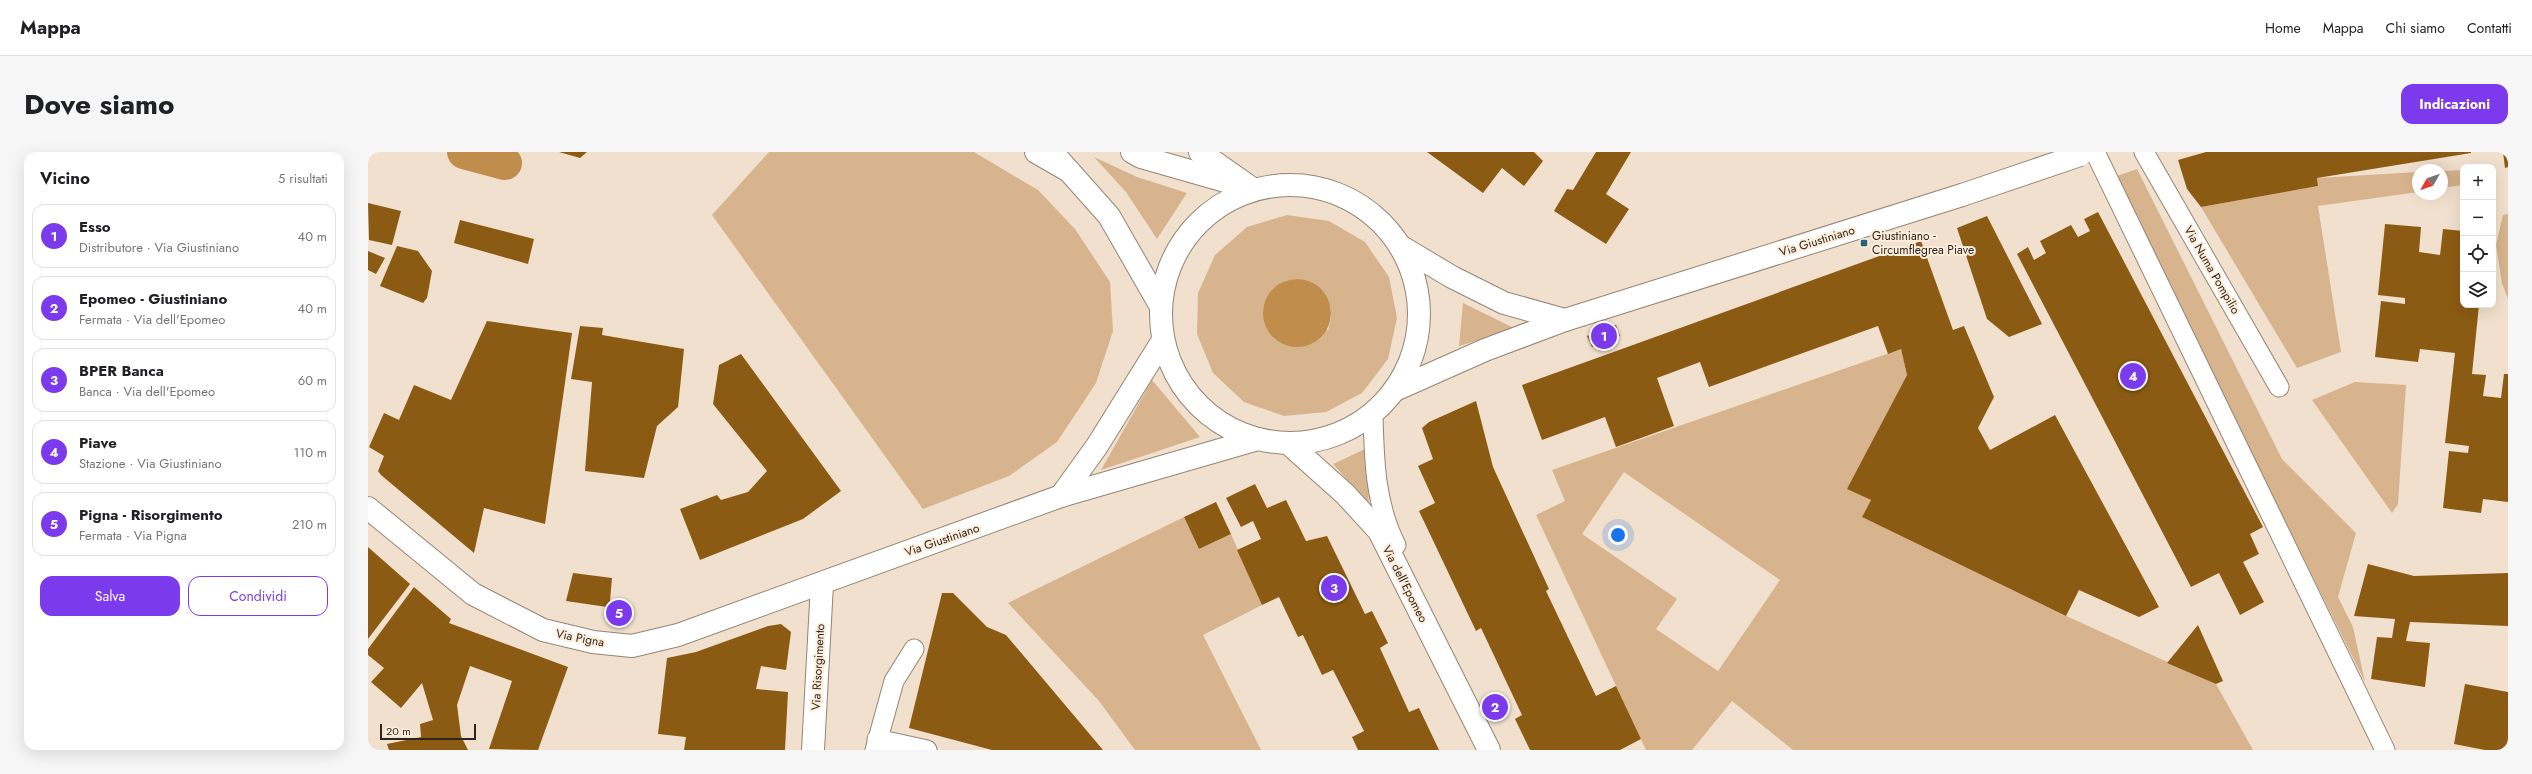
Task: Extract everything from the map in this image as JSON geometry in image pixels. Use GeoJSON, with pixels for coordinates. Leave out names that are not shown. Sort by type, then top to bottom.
{"type":"FeatureCollection","features":[{"type":"Feature","properties":{"kind":"main road"},"geometry":{"type":"LineString","coordinates":[[1036,152],[1069,171]]}},
{"type":"Feature","properties":{"kind":"main road"},"geometry":{"type":"LineString","coordinates":[[1052,152],[1109,216],[1160,305]]}},
{"type":"Feature","properties":{"kind":"main road"},"geometry":{"type":"LineString","coordinates":[[1132,152],[1141,157],[1253,189]]}},
{"type":"Feature","properties":{"kind":"main road"},"geometry":{"type":"LineString","coordinates":[[1200,152],[1253,189]]}},
{"type":"Feature","properties":{"kind":"main road","name":"Via Giustiniano"},"geometry":{"type":"LineString","coordinates":[[1395,390],[1485,350],[1565,320],[1962,195],[2089,153]]}},
{"type":"Feature","properties":{"kind":"main road"},"geometry":{"type":"LineString","coordinates":[[1280,184],[1308,185],[1336,192],[1361,205],[1382,224],[1400,246],[1415,281],[1419,318],[1412,356],[1395,390],[1373,414],[1340,433],[1318,440],[1288,444],[1258,439],[1224,426],[1196,403],[1175,374],[1163,340],[1160,305],[1166,274],[1179,245],[1204,216],[1225,201],[1253,189],[1280,184]]}},
{"type":"Feature","properties":{"kind":"main road"},"geometry":{"type":"LineString","coordinates":[[1400,246],[1452,277],[1504,303],[1565,320]]}},
{"type":"Feature","properties":{"kind":"main road"},"geometry":{"type":"LineString","coordinates":[[1061,496],[1097,446],[1163,340]]}},
{"type":"Feature","properties":{"kind":"main road","name":"Via Giustiniano"},"geometry":{"type":"LineString","coordinates":[[822,584],[893,556],[1004,518],[1061,496],[1258,439]]}},
{"type":"Feature","properties":{"kind":"main road","name":"Via dell'Epomeo"},"geometry":{"type":"LineString","coordinates":[[1288,444],[1344,494],[1379,531],[1488,750]]}},
{"type":"Feature","properties":{"kind":"main road","name":"Via Pigna"},"geometry":{"type":"LineString","coordinates":[[368,508],[473,594],[543,630],[594,642],[632,646],[678,635],[822,584]]}},
{"type":"Feature","properties":{"kind":"main road","name":"Via Risorgimento"},"geometry":{"type":"LineString","coordinates":[[813,750],[822,584]]}},
{"type":"Feature","properties":{"kind":"lane","name":"Via Numa Pompilio"},"geometry":{"type":"LineString","coordinates":[[2144,152],[2279,388]]}},
{"type":"Feature","properties":{"kind":"lane"},"geometry":{"type":"LineString","coordinates":[[2089,153],[2385,750]]}},
{"type":"Feature","properties":{"kind":"lane","name":"Via dell'Epomeo"},"geometry":{"type":"LineString","coordinates":[[1373,414],[1378,492],[1387,528],[1498,750]]}},
{"type":"Feature","properties":{"kind":"lane"},"geometry":{"type":"LineString","coordinates":[[914,648],[894,681],[876,744],[927,750]]}},
{"type":"Feature","properties":{"kind":"shaded area"},"geometry":{"type":"Polygon","coordinates":[[[769,152],[974,152],[1038,190],[1075,229],[1110,282],[1113,331],[1096,383],[1057,442],[1009,476],[923,509],[712,215],[769,152]]]}},
{"type":"Feature","properties":{"kind":"shaded area"},"geometry":{"type":"Polygon","coordinates":[[[1094,157],[1137,177],[1187,193],[1157,239],[1126,192],[1094,157]]]}},
{"type":"Feature","properties":{"kind":"shaded area"},"geometry":{"type":"Polygon","coordinates":[[[2137,169],[2282,459],[2356,533],[2338,597],[2353,627],[2365,682],[2114,177],[2137,169]]]}},
{"type":"Feature","properties":{"kind":"shaded area"},"geometry":{"type":"Polygon","coordinates":[[[2460,170],[2460,185],[2448,187],[2448,171],[2460,170]]]}},
{"type":"Feature","properties":{"kind":"shaded area"},"geometry":{"type":"Polygon","coordinates":[[[2412,172],[2412,193],[2318,206],[2341,352],[2297,368],[2201,207],[2318,186],[2317,178],[2412,172]]]}},
{"type":"Feature","properties":{"kind":"shaded area"},"geometry":{"type":"Polygon","coordinates":[[[2508,214],[2508,299],[2502,283],[2496,245],[2503,215],[2508,214]]]}},
{"type":"Feature","properties":{"kind":"shaded area"},"geometry":{"type":"Polygon","coordinates":[[[1287,215],[1329,221],[1365,242],[1389,277],[1397,318],[1388,359],[1362,393],[1326,412],[1284,416],[1244,402],[1213,373],[1197,334],[1198,293],[1215,255],[1247,227],[1287,215]],[[1297,279],[1285,281],[1274,288],[1328,330],[1331,319],[1331,307],[1297,279]]]}},
{"type":"Feature","properties":{"kind":"shaded area"},"geometry":{"type":"Polygon","coordinates":[[[1290,279],[1304,279],[1316,285],[1325,294],[1331,306],[1329,326],[1321,337],[1310,345],[1304,347],[1290,347],[1284,345],[1273,337],[1265,326],[1263,320],[1263,306],[1265,300],[1273,289],[1284,281],[1290,279]]]}},
{"type":"Feature","properties":{"kind":"shaded area"},"geometry":{"type":"Polygon","coordinates":[[[1463,303],[1516,329],[1459,346],[1463,303]]]}},
{"type":"Feature","properties":{"kind":"shaded area"},"geometry":{"type":"Polygon","coordinates":[[[1901,349],[1907,375],[1848,489],[1871,500],[1862,517],[2064,615],[2216,684],[2253,750],[1793,750],[1732,701],[1692,750],[1646,750],[1536,515],[1565,501],[1552,470],[1901,349]],[[1624,472],[1582,534],[1677,599],[1656,629],[1718,671],[1780,580],[1624,472]]]}},
{"type":"Feature","properties":{"kind":"shaded area"},"geometry":{"type":"Polygon","coordinates":[[[1152,380],[1200,437],[1101,470],[1152,380]]]}},
{"type":"Feature","properties":{"kind":"shaded area"},"geometry":{"type":"Polygon","coordinates":[[[2355,382],[2406,385],[2398,504],[2392,513],[2312,400],[2355,382]]]}},
{"type":"Feature","properties":{"kind":"shaded area"},"geometry":{"type":"Polygon","coordinates":[[[1365,449],[1369,504],[1333,464],[1365,449]]]}},
{"type":"Feature","properties":{"kind":"shaded area"},"geometry":{"type":"Polygon","coordinates":[[[1184,517],[1199,549],[1231,534],[1262,605],[1203,635],[1261,750],[1135,750],[1099,701],[1008,603],[1184,517]]]}},
{"type":"Feature","properties":{"kind":"building"},"geometry":{"type":"Polygon","coordinates":[[[559,152],[587,152],[580,158],[559,152]]]}},
{"type":"Feature","properties":{"kind":"building"},"geometry":{"type":"Polygon","coordinates":[[[1427,152],[1534,152],[1543,161],[1524,186],[1502,168],[1483,193],[1427,152]]]}},
{"type":"Feature","properties":{"kind":"building"},"geometry":{"type":"Polygon","coordinates":[[[1596,152],[1631,152],[1606,194],[1629,209],[1606,244],[1554,211],[1567,189],[1573,190],[1596,152]]]}},
{"type":"Feature","properties":{"kind":"building"},"geometry":{"type":"Polygon","coordinates":[[[2206,152],[2471,153],[2317,178],[2318,186],[2201,207],[2187,189],[2178,160],[2206,152]]]}},
{"type":"Feature","properties":{"kind":"building"},"geometry":{"type":"Polygon","coordinates":[[[2503,152],[2508,152],[2508,167],[2505,168],[2503,152]]]}},
{"type":"Feature","properties":{"kind":"building"},"geometry":{"type":"Polygon","coordinates":[[[368,203],[401,211],[392,245],[369,240],[368,203]]]}},
{"type":"Feature","properties":{"kind":"building"},"geometry":{"type":"Polygon","coordinates":[[[2098,212],[2263,527],[2250,534],[2259,554],[2243,562],[2264,602],[2240,615],[2219,573],[2191,587],[2017,254],[2028,247],[2034,260],[2046,253],[2040,241],[2071,225],[2078,237],[2090,231],[2084,219],[2098,212]]]}},
{"type":"Feature","properties":{"kind":"building"},"geometry":{"type":"Polygon","coordinates":[[[1987,216],[2042,324],[2009,337],[1987,319],[1957,228],[1987,216]]]}},
{"type":"Feature","properties":{"kind":"building"},"geometry":{"type":"Polygon","coordinates":[[[460,220],[534,239],[528,264],[454,243],[460,220]]]}},
{"type":"Feature","properties":{"kind":"building"},"geometry":{"type":"Polygon","coordinates":[[[2385,224],[2421,227],[2419,252],[2440,255],[2443,229],[2460,231],[2460,308],[2479,308],[2472,374],[2486,375],[2483,396],[2501,398],[2504,374],[2508,374],[2508,502],[2483,499],[2481,513],[2443,508],[2449,451],[2468,453],[2469,446],[2445,443],[2455,353],[2420,349],[2418,362],[2375,357],[2381,301],[2405,304],[2405,298],[2378,295],[2385,224]]]}},
{"type":"Feature","properties":{"kind":"building"},"geometry":{"type":"Polygon","coordinates":[[[1921,241],[1953,330],[1964,326],[1994,397],[1978,428],[1990,450],[2055,415],[2159,607],[2139,617],[2079,590],[2066,616],[1862,517],[1871,500],[1847,489],[1907,375],[1901,349],[1888,354],[1878,326],[1709,387],[1700,362],[1657,378],[1674,426],[1616,447],[1605,417],[1542,440],[1522,385],[1921,241]]]}},
{"type":"Feature","properties":{"kind":"building"},"geometry":{"type":"Polygon","coordinates":[[[397,246],[418,251],[432,271],[427,298],[423,303],[380,286],[397,246]]]}},
{"type":"Feature","properties":{"kind":"building"},"geometry":{"type":"Polygon","coordinates":[[[368,251],[385,258],[376,274],[368,270],[368,251]]]}},
{"type":"Feature","properties":{"kind":"building"},"geometry":{"type":"Polygon","coordinates":[[[487,321],[572,333],[545,524],[484,508],[474,553],[381,475],[378,471],[384,456],[369,447],[384,413],[399,420],[414,385],[451,400],[487,321]]]}},
{"type":"Feature","properties":{"kind":"building"},"geometry":{"type":"Polygon","coordinates":[[[1616,325],[1620,336],[1592,347],[1587,336],[1616,325]]]}},
{"type":"Feature","properties":{"kind":"building"},"geometry":{"type":"Polygon","coordinates":[[[580,326],[603,328],[602,335],[684,349],[678,407],[657,426],[644,478],[585,471],[592,382],[571,379],[580,326]]]}},
{"type":"Feature","properties":{"kind":"building"},"geometry":{"type":"Polygon","coordinates":[[[741,354],[841,491],[803,519],[700,560],[680,509],[717,495],[721,500],[748,492],[767,471],[713,404],[719,365],[741,354]]]}},
{"type":"Feature","properties":{"kind":"building"},"geometry":{"type":"Polygon","coordinates":[[[1476,401],[1493,467],[1549,589],[1546,591],[1596,696],[1616,686],[1641,739],[1620,750],[1530,750],[1515,719],[1522,715],[1481,628],[1476,631],[1419,511],[1435,503],[1418,466],[1433,459],[1422,428],[1429,422],[1476,401]]]}},
{"type":"Feature","properties":{"kind":"building"},"geometry":{"type":"Polygon","coordinates":[[[1255,484],[1267,508],[1286,500],[1306,541],[1327,536],[1365,614],[1372,611],[1388,643],[1380,648],[1409,712],[1419,708],[1439,750],[1358,750],[1352,737],[1364,731],[1333,670],[1322,675],[1303,635],[1298,637],[1279,597],[1262,605],[1237,550],[1261,539],[1253,521],[1241,527],[1226,498],[1255,484]]]}},
{"type":"Feature","properties":{"kind":"building"},"geometry":{"type":"Polygon","coordinates":[[[1216,502],[1231,534],[1199,549],[1184,517],[1216,502]]]}},
{"type":"Feature","properties":{"kind":"building"},"geometry":{"type":"Polygon","coordinates":[[[368,547],[410,584],[368,639],[368,547]]]}},
{"type":"Feature","properties":{"kind":"building"},"geometry":{"type":"Polygon","coordinates":[[[2368,564],[2414,576],[2508,573],[2508,626],[2410,622],[2406,641],[2430,643],[2425,687],[2371,679],[2377,637],[2392,638],[2395,619],[2354,616],[2368,564]]]}},
{"type":"Feature","properties":{"kind":"building"},"geometry":{"type":"Polygon","coordinates":[[[573,573],[612,578],[610,601],[607,607],[566,601],[573,573]]]}},
{"type":"Feature","properties":{"kind":"building"},"geometry":{"type":"Polygon","coordinates":[[[414,587],[451,619],[449,623],[568,667],[538,750],[489,749],[512,681],[470,666],[457,705],[461,736],[468,750],[389,750],[387,744],[421,737],[420,724],[433,720],[422,683],[401,708],[371,682],[384,668],[368,655],[368,649],[414,587]]]}},
{"type":"Feature","properties":{"kind":"building"},"geometry":{"type":"Polygon","coordinates":[[[942,593],[953,593],[987,627],[1006,635],[1103,750],[992,750],[909,728],[942,593]]]}},
{"type":"Feature","properties":{"kind":"building"},"geometry":{"type":"Polygon","coordinates":[[[781,624],[791,632],[786,670],[761,666],[756,689],[788,692],[785,750],[684,750],[686,737],[658,734],[667,658],[696,652],[768,626],[781,624]]]}},
{"type":"Feature","properties":{"kind":"building"},"geometry":{"type":"Polygon","coordinates":[[[2198,625],[2223,681],[2216,684],[2167,663],[2198,625]]]}},
{"type":"Feature","properties":{"kind":"building"},"geometry":{"type":"Polygon","coordinates":[[[2465,684],[2508,692],[2508,750],[2485,750],[2454,744],[2465,684]]]}},
{"type":"Feature","properties":{"kind":"waterway"},"geometry":{"type":"LineString","coordinates":[[464,152],[505,163]]}},
{"type":"Feature","properties":{"kind":"place","name":"Giustiniano - Circumflegrea Piave"},"geometry":{"type":"Point","coordinates":[1864,243]}},
{"type":"Feature","properties":{"kind":"place","name":"Esso"},"geometry":{"type":"Point","coordinates":[1604,336]}},
{"type":"Feature","properties":{"kind":"place","name":"Piave"},"geometry":{"type":"Point","coordinates":[2133,376]}},
{"type":"Feature","properties":{"kind":"place","name":"BPER Banca"},"geometry":{"type":"Point","coordinates":[1334,588]}},
{"type":"Feature","properties":{"kind":"place","name":"Pigna - Risorgimento"},"geometry":{"type":"Point","coordinates":[619,613]}},
{"type":"Feature","properties":{"kind":"place","name":"Epomeo - Giustiniano"},"geometry":{"type":"Point","coordinates":[1495,707]}}]}
